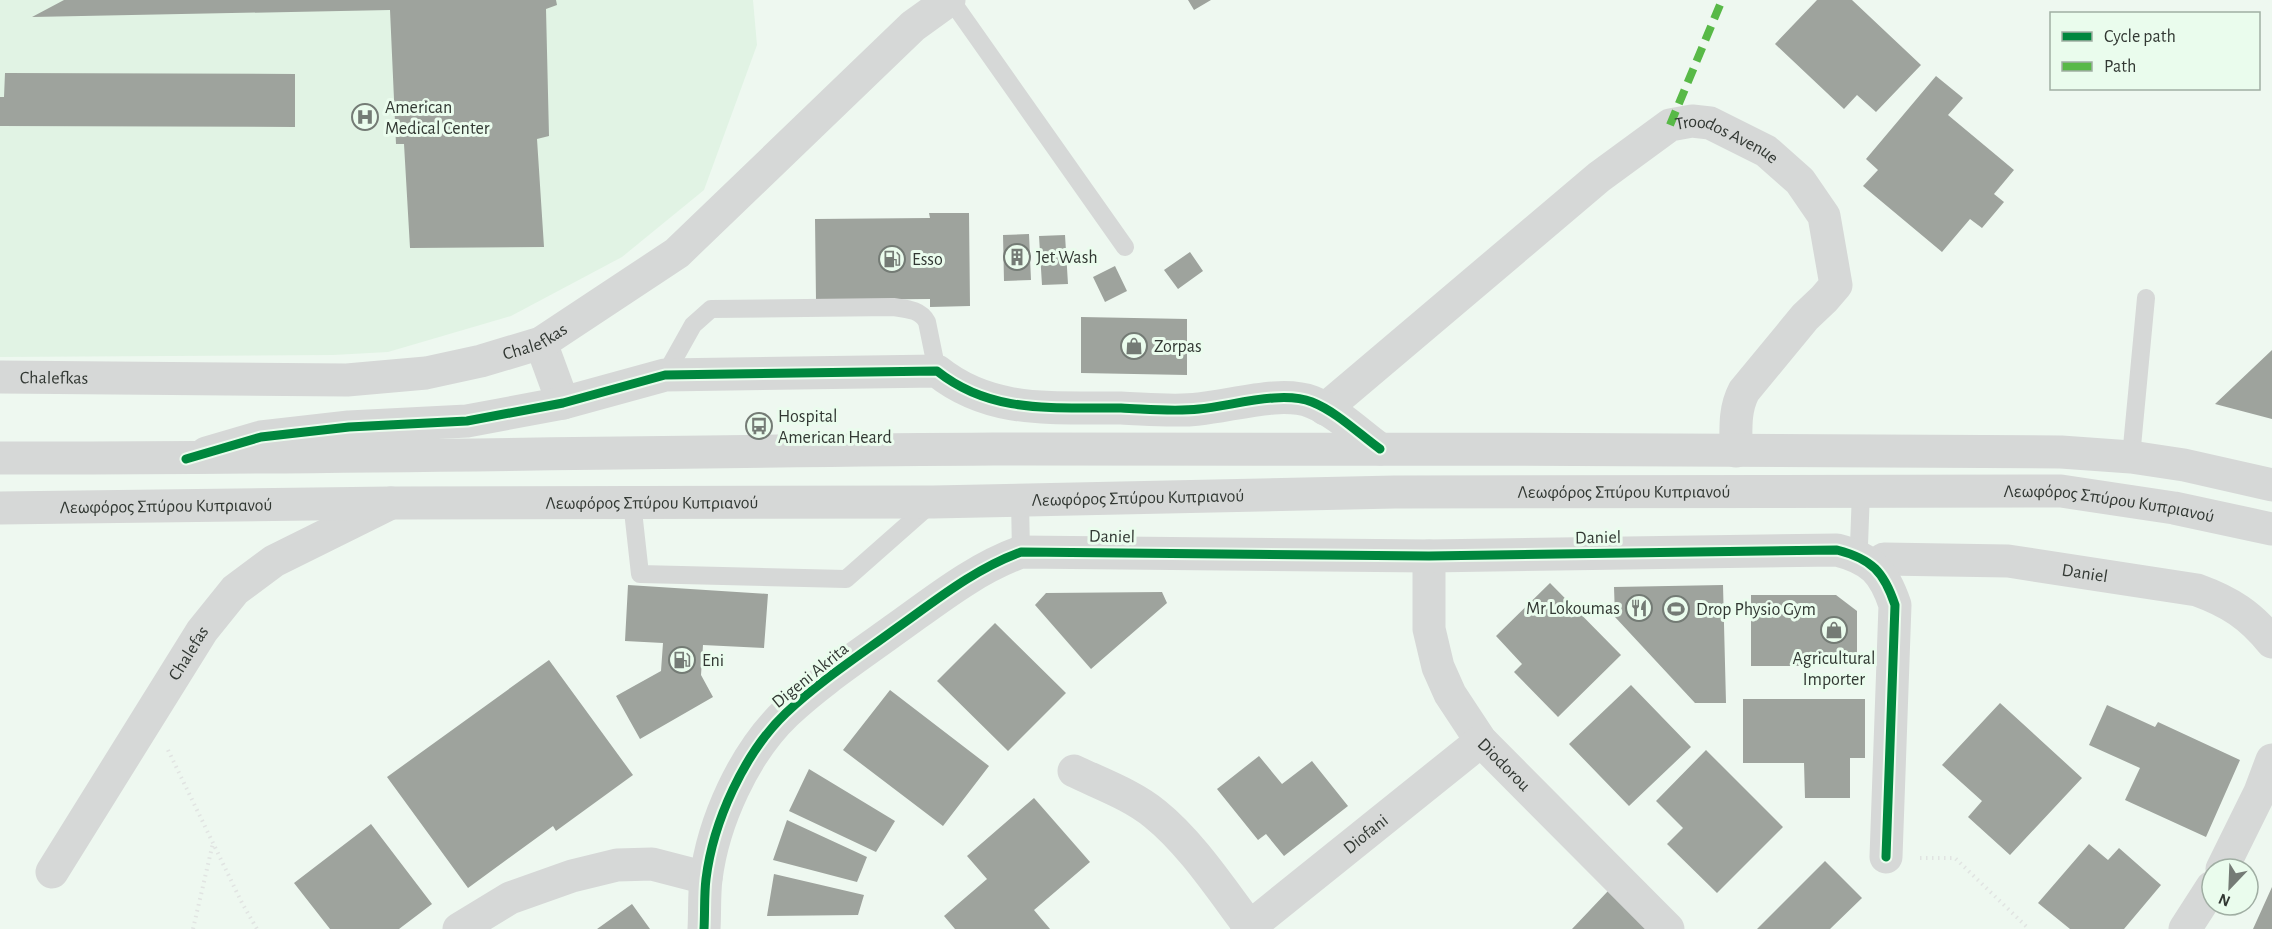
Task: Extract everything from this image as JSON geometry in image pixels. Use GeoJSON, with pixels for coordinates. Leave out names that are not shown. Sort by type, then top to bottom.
{"type":"FeatureCollection","features":[{"type":"Feature","properties":{"kind":"street","name":"Chalefkas"},"geometry":{"type":"LineString","coordinates":[[0,377],[347,380],[426,373],[481,361],[541,343],[677,253],[913,26],[950,0]]}},
{"type":"Feature","properties":{"kind":"street","name":"Troodos Avenue"},"geometry":{"type":"LineString","coordinates":[[1325,409],[1599,177],[1670,125],[1692,121],[1710,123],[1766,151],[1800,182],[1824,216],[1835,272],[1836,285],[1805,317],[1738,401],[1736,451]]}},
{"type":"Feature","properties":{"kind":"street"},"geometry":{"type":"LineString","coordinates":[[541,343],[563,404]]}},
{"type":"Feature","properties":{"kind":"street"},"geometry":{"type":"LineString","coordinates":[[186,459],[261,437],[349,427],[467,421],[563,404],[665,375],[937,371],[955,385],[972,394],[1006,404],[1038,407],[1198,410],[1265,399],[1298,399],[1325,409],[1380,449]]}},
{"type":"Feature","properties":{"kind":"street"},"geometry":{"type":"LineString","coordinates":[[0,458],[186,459],[809,451],[1380,449],[2061,452],[2132,457],[2184,465],[2272,485]]}},
{"type":"Feature","properties":{"kind":"street","name":"Λεωφόρος Σπύρου Κυπριανού"},"geometry":{"type":"LineString","coordinates":[[0,508],[391,503],[933,502],[1395,492],[2061,491],[2174,508],[2272,529]]}},
{"type":"Feature","properties":{"kind":"street","name":"Chalefas"},"geometry":{"type":"LineString","coordinates":[[52,872],[202,631],[236,590],[274,561],[391,503]]}},
{"type":"Feature","properties":{"kind":"street","name":"Daniel"},"geometry":{"type":"LineString","coordinates":[[1021,552],[1429,556],[1838,550],[1865,560],[2008,561],[2197,590],[2224,600],[2255,622],[2272,642]]}},
{"type":"Feature","properties":{"kind":"street","name":"Digeni Akrita"},"geometry":{"type":"LineString","coordinates":[[704,929],[706,878],[725,808],[740,773],[761,742],[784,715],[812,689],[963,581],[998,560],[1021,552]]}},
{"type":"Feature","properties":{"kind":"street","name":"Diodorou"},"geometry":{"type":"LineString","coordinates":[[1429,556],[1429,629],[1438,667],[1450,694],[1481,741],[1668,929]]}},
{"type":"Feature","properties":{"kind":"street"},"geometry":{"type":"LineString","coordinates":[[1865,560],[1888,584],[1895,605],[1886,857]]}},
{"type":"Feature","properties":{"kind":"street","name":"Diofani"},"geometry":{"type":"LineString","coordinates":[[1074,771],[1154,812],[1174,831],[1248,928],[1481,741]]}},
{"type":"Feature","properties":{"kind":"street"},"geometry":{"type":"LineString","coordinates":[[2228,857],[2260,792],[2272,760]]}},
{"type":"Feature","properties":{"kind":"street"},"geometry":{"type":"LineString","coordinates":[[459,929],[510,898],[572,876],[617,865],[652,864],[706,878]]}},
{"type":"Feature","properties":{"kind":"street"},"geometry":{"type":"LineString","coordinates":[[2185,929],[2200,906]]}},
{"type":"Feature","properties":{"kind":"lane"},"geometry":{"type":"LineString","coordinates":[[950,0],[1125,247]]}},
{"type":"Feature","properties":{"kind":"lane"},"geometry":{"type":"LineString","coordinates":[[2132,457],[2146,298]]}},
{"type":"Feature","properties":{"kind":"lane"},"geometry":{"type":"LineString","coordinates":[[665,375],[693,325],[711,309],[893,307],[916,311],[923,315],[927,322],[937,371]]}},
{"type":"Feature","properties":{"kind":"lane"},"geometry":{"type":"LineString","coordinates":[[1861,491],[1859,545],[1865,560]]}},
{"type":"Feature","properties":{"kind":"lane"},"geometry":{"type":"LineString","coordinates":[[1020,500],[1021,552]]}},
{"type":"Feature","properties":{"kind":"lane"},"geometry":{"type":"LineString","coordinates":[[632,502],[640,574],[846,579],[933,502]]}},
{"type":"Feature","properties":{"kind":"path"},"geometry":{"type":"LineString","coordinates":[[150,714],[242,903],[257,929]]}},
{"type":"Feature","properties":{"kind":"path"},"geometry":{"type":"LineString","coordinates":[[193,929],[213,843]]}},
{"type":"Feature","properties":{"kind":"path"},"geometry":{"type":"LineString","coordinates":[[1886,857],[1955,858],[2029,929]]}},
{"type":"Feature","properties":{"kind":"shaded area","name":"American Medical Center"},"geometry":{"type":"Polygon","coordinates":[[[0,0],[753,0],[757,45],[704,190],[622,257],[511,316],[388,352],[333,355],[0,357],[0,0]]]}},
{"type":"Feature","properties":{"kind":"building"},"geometry":{"type":"Polygon","coordinates":[[[64,0],[556,0],[557,5],[546,9],[549,136],[537,139],[544,247],[410,248],[404,144],[396,144],[390,10],[32,17],[64,0]]]}},
{"type":"Feature","properties":{"kind":"building"},"geometry":{"type":"Polygon","coordinates":[[[1188,0],[1211,0],[1194,10],[1188,0]]]}},
{"type":"Feature","properties":{"kind":"building"},"geometry":{"type":"Polygon","coordinates":[[[1817,0],[1852,0],[1921,65],[1876,112],[1857,95],[1844,109],[1775,44],[1817,0]]]}},
{"type":"Feature","properties":{"kind":"building"},"geometry":{"type":"Polygon","coordinates":[[[5,73],[295,74],[295,127],[0,126],[0,97],[4,97],[5,73]]]}},
{"type":"Feature","properties":{"kind":"building"},"geometry":{"type":"Polygon","coordinates":[[[1936,76],[1963,98],[1948,115],[2014,170],[1994,194],[2004,202],[1982,228],[1970,219],[1942,252],[1863,186],[1878,170],[1866,159],[1936,76]]]}},
{"type":"Feature","properties":{"kind":"building","name":"Esso"},"geometry":{"type":"Polygon","coordinates":[[[929,213],[969,213],[970,306],[930,307],[930,299],[816,300],[815,219],[930,218],[929,213]]]}},
{"type":"Feature","properties":{"kind":"building","name":"Jet Wash"},"geometry":{"type":"Polygon","coordinates":[[[1029,234],[1031,280],[1004,281],[1003,235],[1029,234]]]}},
{"type":"Feature","properties":{"kind":"building"},"geometry":{"type":"Polygon","coordinates":[[[1065,235],[1068,284],[1042,285],[1039,236],[1065,235]]]}},
{"type":"Feature","properties":{"kind":"building"},"geometry":{"type":"Polygon","coordinates":[[[1190,252],[1203,271],[1178,289],[1164,270],[1190,252]]]}},
{"type":"Feature","properties":{"kind":"building"},"geometry":{"type":"Polygon","coordinates":[[[1115,266],[1127,291],[1105,302],[1093,277],[1115,266]]]}},
{"type":"Feature","properties":{"kind":"building","name":"Zorpas"},"geometry":{"type":"Polygon","coordinates":[[[1081,317],[1187,319],[1187,375],[1081,373],[1081,317]]]}},
{"type":"Feature","properties":{"kind":"building"},"geometry":{"type":"Polygon","coordinates":[[[2272,350],[2272,419],[2215,404],[2272,350]]]}},
{"type":"Feature","properties":{"kind":"building"},"geometry":{"type":"Polygon","coordinates":[[[1550,583],[1621,655],[1558,717],[1514,672],[1522,664],[1496,636],[1550,583]]]}},
{"type":"Feature","properties":{"kind":"building","name":"Eni"},"geometry":{"type":"Polygon","coordinates":[[[628,585],[768,594],[764,648],[703,645],[701,675],[713,697],[640,739],[616,696],[661,671],[663,643],[625,641],[628,585]]]}},
{"type":"Feature","properties":{"kind":"building"},"geometry":{"type":"Polygon","coordinates":[[[1723,585],[1726,703],[1695,703],[1615,617],[1614,587],[1723,585]]]}},
{"type":"Feature","properties":{"kind":"building"},"geometry":{"type":"Polygon","coordinates":[[[1162,592],[1167,603],[1091,669],[1035,605],[1046,593],[1162,592]]]}},
{"type":"Feature","properties":{"kind":"building"},"geometry":{"type":"Polygon","coordinates":[[[1751,595],[1836,595],[1857,611],[1857,666],[1751,666],[1751,595]]]}},
{"type":"Feature","properties":{"kind":"building"},"geometry":{"type":"Polygon","coordinates":[[[995,623],[1066,693],[1008,751],[937,681],[995,623]]]}},
{"type":"Feature","properties":{"kind":"building"},"geometry":{"type":"Polygon","coordinates":[[[549,660],[633,775],[556,831],[553,826],[468,888],[387,777],[549,660]]]}},
{"type":"Feature","properties":{"kind":"building"},"geometry":{"type":"Polygon","coordinates":[[[1631,685],[1691,747],[1629,806],[1569,744],[1631,685]]]}},
{"type":"Feature","properties":{"kind":"building"},"geometry":{"type":"Polygon","coordinates":[[[890,690],[989,766],[943,826],[843,750],[890,690]]]}},
{"type":"Feature","properties":{"kind":"building"},"geometry":{"type":"Polygon","coordinates":[[[1743,699],[1865,699],[1865,758],[1850,758],[1850,798],[1805,798],[1804,763],[1743,763],[1743,699]]]}},
{"type":"Feature","properties":{"kind":"building"},"geometry":{"type":"Polygon","coordinates":[[[2000,703],[2082,778],[2010,855],[1968,817],[1982,801],[1942,765],[2000,703]]]}},
{"type":"Feature","properties":{"kind":"building"},"geometry":{"type":"Polygon","coordinates":[[[2107,705],[2155,727],[2158,722],[2240,760],[2206,837],[2125,800],[2140,768],[2089,745],[2107,705]]]}},
{"type":"Feature","properties":{"kind":"building"},"geometry":{"type":"Polygon","coordinates":[[[1706,750],[1783,827],[1717,893],[1667,844],[1683,828],[1656,801],[1706,750]]]}},
{"type":"Feature","properties":{"kind":"building"},"geometry":{"type":"Polygon","coordinates":[[[1259,756],[1282,784],[1312,761],[1348,806],[1284,856],[1266,834],[1258,840],[1217,789],[1259,756]]]}},
{"type":"Feature","properties":{"kind":"building"},"geometry":{"type":"Polygon","coordinates":[[[809,769],[895,821],[876,852],[789,811],[809,769]]]}},
{"type":"Feature","properties":{"kind":"building"},"geometry":{"type":"Polygon","coordinates":[[[1034,798],[1090,862],[1034,910],[1050,929],[955,929],[944,916],[987,879],[967,856],[1034,798]]]}},
{"type":"Feature","properties":{"kind":"building"},"geometry":{"type":"Polygon","coordinates":[[[787,820],[867,857],[857,882],[773,860],[787,820]]]}},
{"type":"Feature","properties":{"kind":"building"},"geometry":{"type":"Polygon","coordinates":[[[371,824],[432,904],[399,929],[330,929],[294,883],[371,824]]]}},
{"type":"Feature","properties":{"kind":"building"},"geometry":{"type":"Polygon","coordinates":[[[2089,844],[2108,860],[2119,848],[2161,885],[2124,929],[2070,929],[2038,903],[2089,844]]]}},
{"type":"Feature","properties":{"kind":"building"},"geometry":{"type":"Polygon","coordinates":[[[1825,861],[1862,898],[1830,929],[1757,929],[1825,861]]]}},
{"type":"Feature","properties":{"kind":"building"},"geometry":{"type":"Polygon","coordinates":[[[774,874],[864,895],[858,915],[767,916],[774,874]]]}},
{"type":"Feature","properties":{"kind":"building"},"geometry":{"type":"Polygon","coordinates":[[[2272,887],[2272,929],[2253,929],[2272,887]]]}},
{"type":"Feature","properties":{"kind":"building"},"geometry":{"type":"Polygon","coordinates":[[[1608,891],[1648,929],[1572,929],[1608,891]]]}},
{"type":"Feature","properties":{"kind":"building"},"geometry":{"type":"Polygon","coordinates":[[[632,904],[650,929],[597,929],[632,904]]]}},
{"type":"Feature","properties":{"kind":"marked path"},"geometry":{"type":"LineString","coordinates":[[1670,125],[1722,0]]}},
{"type":"Feature","properties":{"kind":"cycle path"},"geometry":{"type":"LineString","coordinates":[[186,459],[261,437],[349,427],[467,421],[563,403],[665,375],[937,371],[958,385],[980,395],[1025,406],[1190,410],[1271,398],[1300,399],[1330,411],[1380,449]]}},
{"type":"Feature","properties":{"kind":"cycle path"},"geometry":{"type":"LineString","coordinates":[[704,929],[706,879],[723,812],[744,768],[771,729],[825,680],[940,597],[987,567],[1021,552],[1429,556],[1837,550],[1849,554],[1868,563],[1881,575],[1895,605],[1886,857]]}},
{"type":"Feature","properties":{"kind":"place","name":"American Medical Center"},"geometry":{"type":"Point","coordinates":[365,117]}},
{"type":"Feature","properties":{"kind":"place","name":"Jet Wash"},"geometry":{"type":"Point","coordinates":[1017,257]}},
{"type":"Feature","properties":{"kind":"place","name":"Esso"},"geometry":{"type":"Point","coordinates":[892,259]}},
{"type":"Feature","properties":{"kind":"place","name":"Zorpas"},"geometry":{"type":"Point","coordinates":[1134,346]}},
{"type":"Feature","properties":{"kind":"place","name":"Hospital American Heard"},"geometry":{"type":"Point","coordinates":[759,426]}},
{"type":"Feature","properties":{"kind":"place","name":"Mr Lokoumas"},"geometry":{"type":"Point","coordinates":[1639,608]}},
{"type":"Feature","properties":{"kind":"place","name":"Drop Physio Gym"},"geometry":{"type":"Point","coordinates":[1676,609]}},
{"type":"Feature","properties":{"kind":"place","name":"Agricultural Importer"},"geometry":{"type":"Point","coordinates":[1834,630]}},
{"type":"Feature","properties":{"kind":"place","name":"Eni"},"geometry":{"type":"Point","coordinates":[682,660]}}]}
